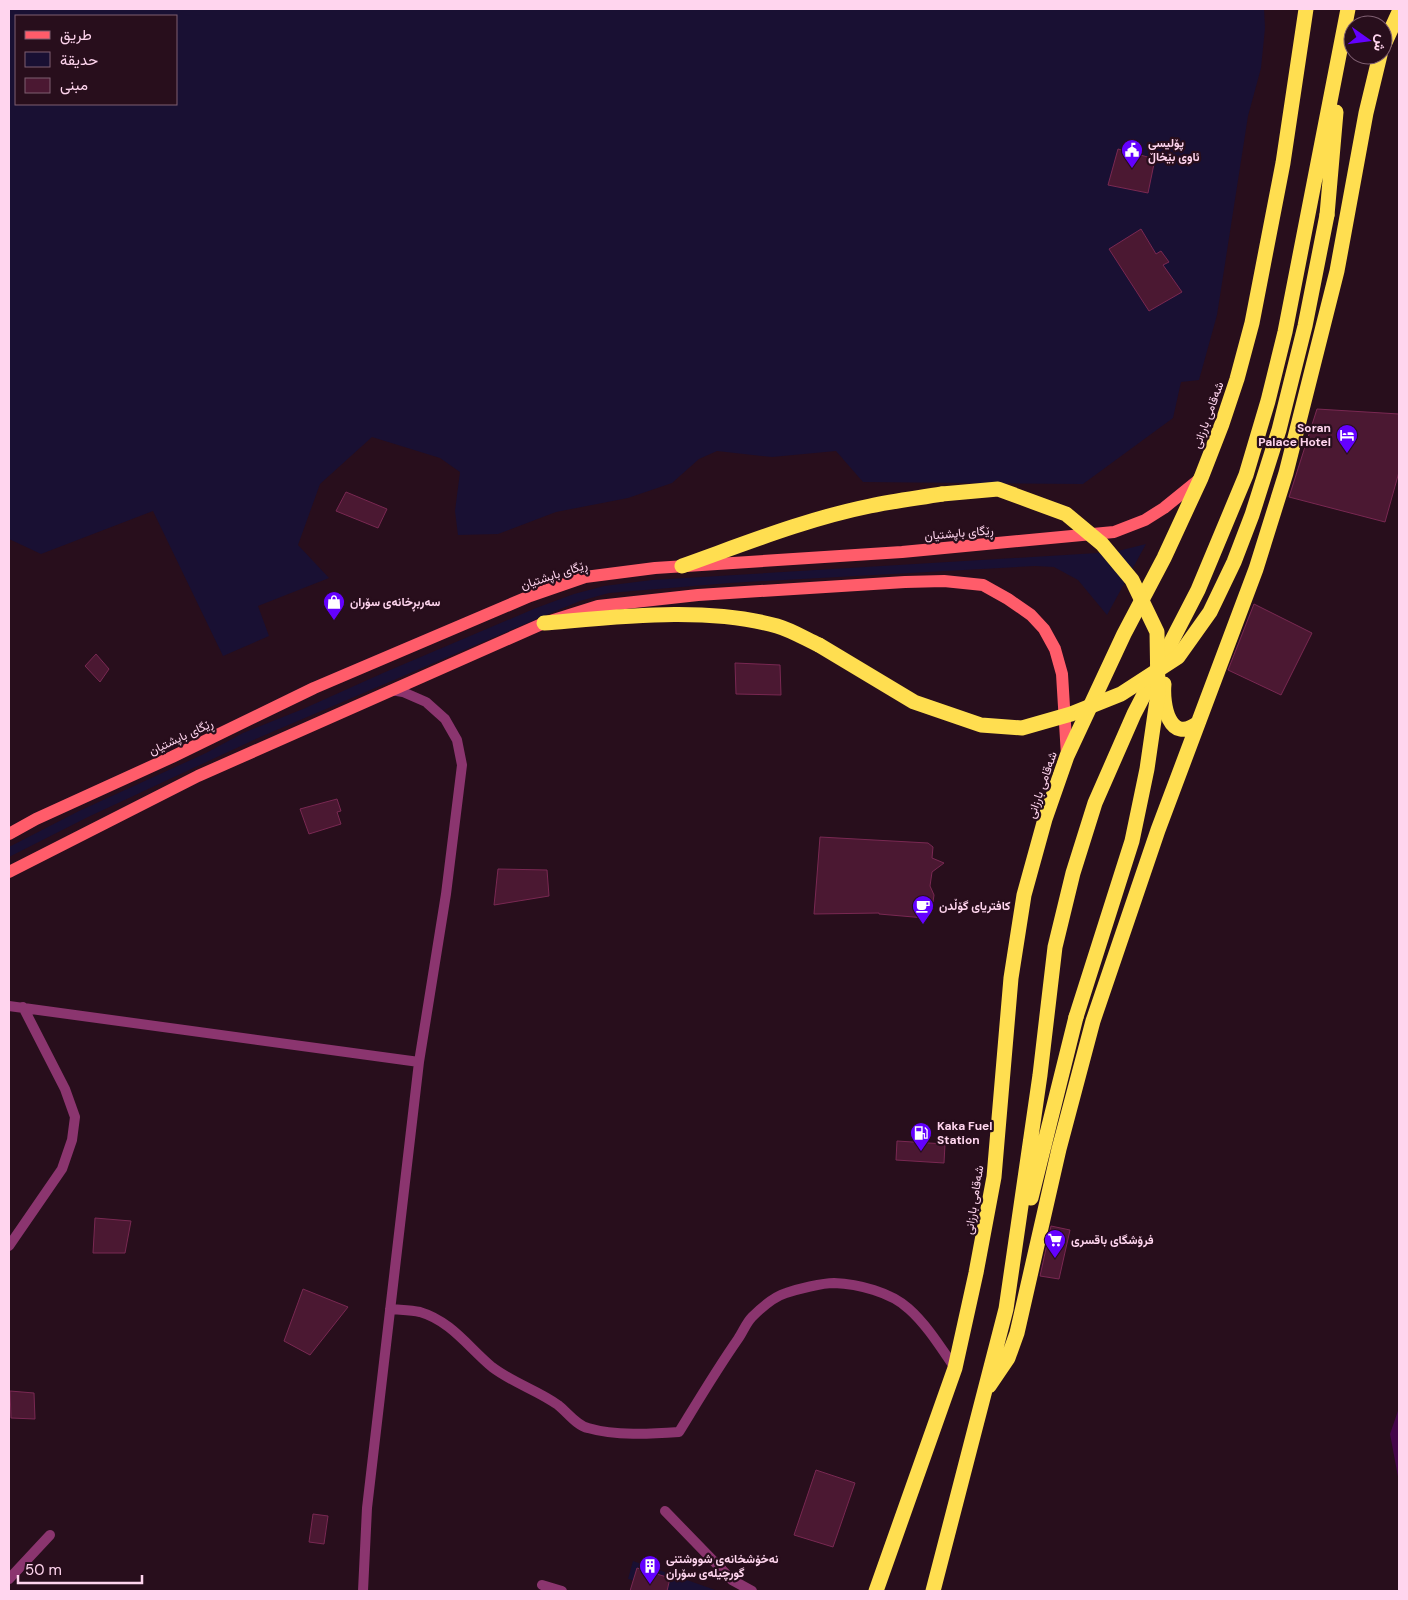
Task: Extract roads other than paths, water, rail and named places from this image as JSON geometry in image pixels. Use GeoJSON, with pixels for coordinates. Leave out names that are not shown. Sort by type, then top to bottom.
{"type":"FeatureCollection","features":[{"type":"Feature","properties":{"kind":"highway","name":"شەقامی بارزانی"},"geometry":{"type":"LineString","coordinates":[[876,1591],[955,1368],[976,1273],[994,1177],[1011,978],[1024,896],[1045,819],[1067,756],[1124,634],[1164,558],[1201,478],[1228,406],[1252,323],[1283,163],[1306,9]]}},
{"type":"Feature","properties":{"kind":"highway"},"geometry":{"type":"LineString","coordinates":[[1006,1309],[1040,1075],[1055,947],[1073,873],[1095,803],[1134,714],[1198,590],[1246,475],[1268,401],[1285,332],[1348,9]]}},
{"type":"Feature","properties":{"kind":"highway"},"geometry":{"type":"LineString","coordinates":[[1393,25],[1399,12]]}},
{"type":"Feature","properties":{"kind":"highway"},"geometry":{"type":"LineString","coordinates":[[985,1391],[1001,1370],[1013,1346],[1059,1149],[1088,1037],[1158,830],[1256,569],[1286,473],[1337,271],[1366,113],[1378,65]]}},
{"type":"Feature","properties":{"kind":"highway"},"geometry":{"type":"LineString","coordinates":[[544,623],[624,616],[723,616],[778,626],[819,645],[914,702],[981,725],[1022,728],[1071,714],[1121,694],[1178,658],[1210,612],[1234,562],[1252,516],[1286,402],[1305,326],[1327,215],[1337,104],[1334,78]]}},
{"type":"Feature","properties":{"kind":"highway"},"geometry":{"type":"LineString","coordinates":[[682,566],[762,537],[871,506],[942,494],[998,489],[1066,514],[1102,544],[1132,580],[1157,632],[1158,692],[1147,769],[1132,841],[1076,1017],[1042,1150],[1006,1309],[933,1591]]}},
{"type":"Feature","properties":{"kind":"highway"},"geometry":{"type":"LineString","coordinates":[[1177,631],[1169,655],[1164,686],[1164,704],[1180,747],[1181,766],[1179,775]]}},
{"type":"Feature","properties":{"kind":"highway"},"geometry":{"type":"LineString","coordinates":[[1169,721],[1183,729],[1194,727],[1198,724]]}},
{"type":"Feature","properties":{"kind":"main road","name":"ڕێگای باپشتیان"},"geometry":{"type":"LineString","coordinates":[[9,834],[36,819],[172,757],[314,688],[530,596],[585,577],[654,568],[902,552],[1114,532],[1145,520],[1164,508],[1201,478]]}},
{"type":"Feature","properties":{"kind":"main road"},"geometry":{"type":"LineString","coordinates":[[9,872],[198,776],[544,623],[598,606],[698,595],[905,582],[944,581],[983,585],[1031,615],[1044,629],[1055,649],[1062,674],[1067,756]]}},
{"type":"Feature","properties":{"kind":"street"},"geometry":{"type":"LineString","coordinates":[[363,1591],[367,1508],[419,1062],[446,894],[462,765],[457,740],[445,719],[426,702],[415,696],[391,690]]}},
{"type":"Feature","properties":{"kind":"street"},"geometry":{"type":"LineString","coordinates":[[9,1006],[419,1062]]}},
{"type":"Feature","properties":{"kind":"street"},"geometry":{"type":"LineString","coordinates":[[9,1246],[62,1169],[72,1140],[75,1118],[65,1090],[23,1007]]}},
{"type":"Feature","properties":{"kind":"street"},"geometry":{"type":"LineString","coordinates":[[390,1309],[420,1312],[444,1323],[492,1367],[516,1382],[538,1392],[558,1405],[586,1428],[612,1432],[656,1434],[679,1432],[750,1319],[766,1304],[784,1293],[833,1283],[859,1287],[887,1295],[908,1307],[921,1321],[955,1368]]}},
{"type":"Feature","properties":{"kind":"street"},"geometry":{"type":"LineString","coordinates":[[666,1511],[732,1580],[752,1591]]}},
{"type":"Feature","properties":{"kind":"street"},"geometry":{"type":"LineString","coordinates":[[9,1579],[50,1535]]}},
{"type":"Feature","properties":{"kind":"street"},"geometry":{"type":"LineString","coordinates":[[542,1584],[562,1591]]}},
{"type":"Feature","properties":{"kind":"place","name":"پۆلیسی ئاوی بێخاڵ"},"geometry":{"type":"Point","coordinates":[1132,169]}},
{"type":"Feature","properties":{"kind":"place","name":"Soran Palace Hotel"},"geometry":{"type":"Point","coordinates":[1347,454]}},
{"type":"Feature","properties":{"kind":"place","name":"سەربڕخانەی سۆران"},"geometry":{"type":"Point","coordinates":[334,621]}},
{"type":"Feature","properties":{"kind":"place","name":"کافتریای گۆڵدن"},"geometry":{"type":"Point","coordinates":[923,925]}},
{"type":"Feature","properties":{"kind":"place","name":"Kaka Fuel Station"},"geometry":{"type":"Point","coordinates":[921,1152]}},
{"type":"Feature","properties":{"kind":"place","name":"فرۆشگای باقسری"},"geometry":{"type":"Point","coordinates":[1055,1259]}},
{"type":"Feature","properties":{"kind":"place","name":"نەخۆشخانەی شووشتنی گورچیلەی سۆران"},"geometry":{"type":"Point","coordinates":[650,1585]}}]}
